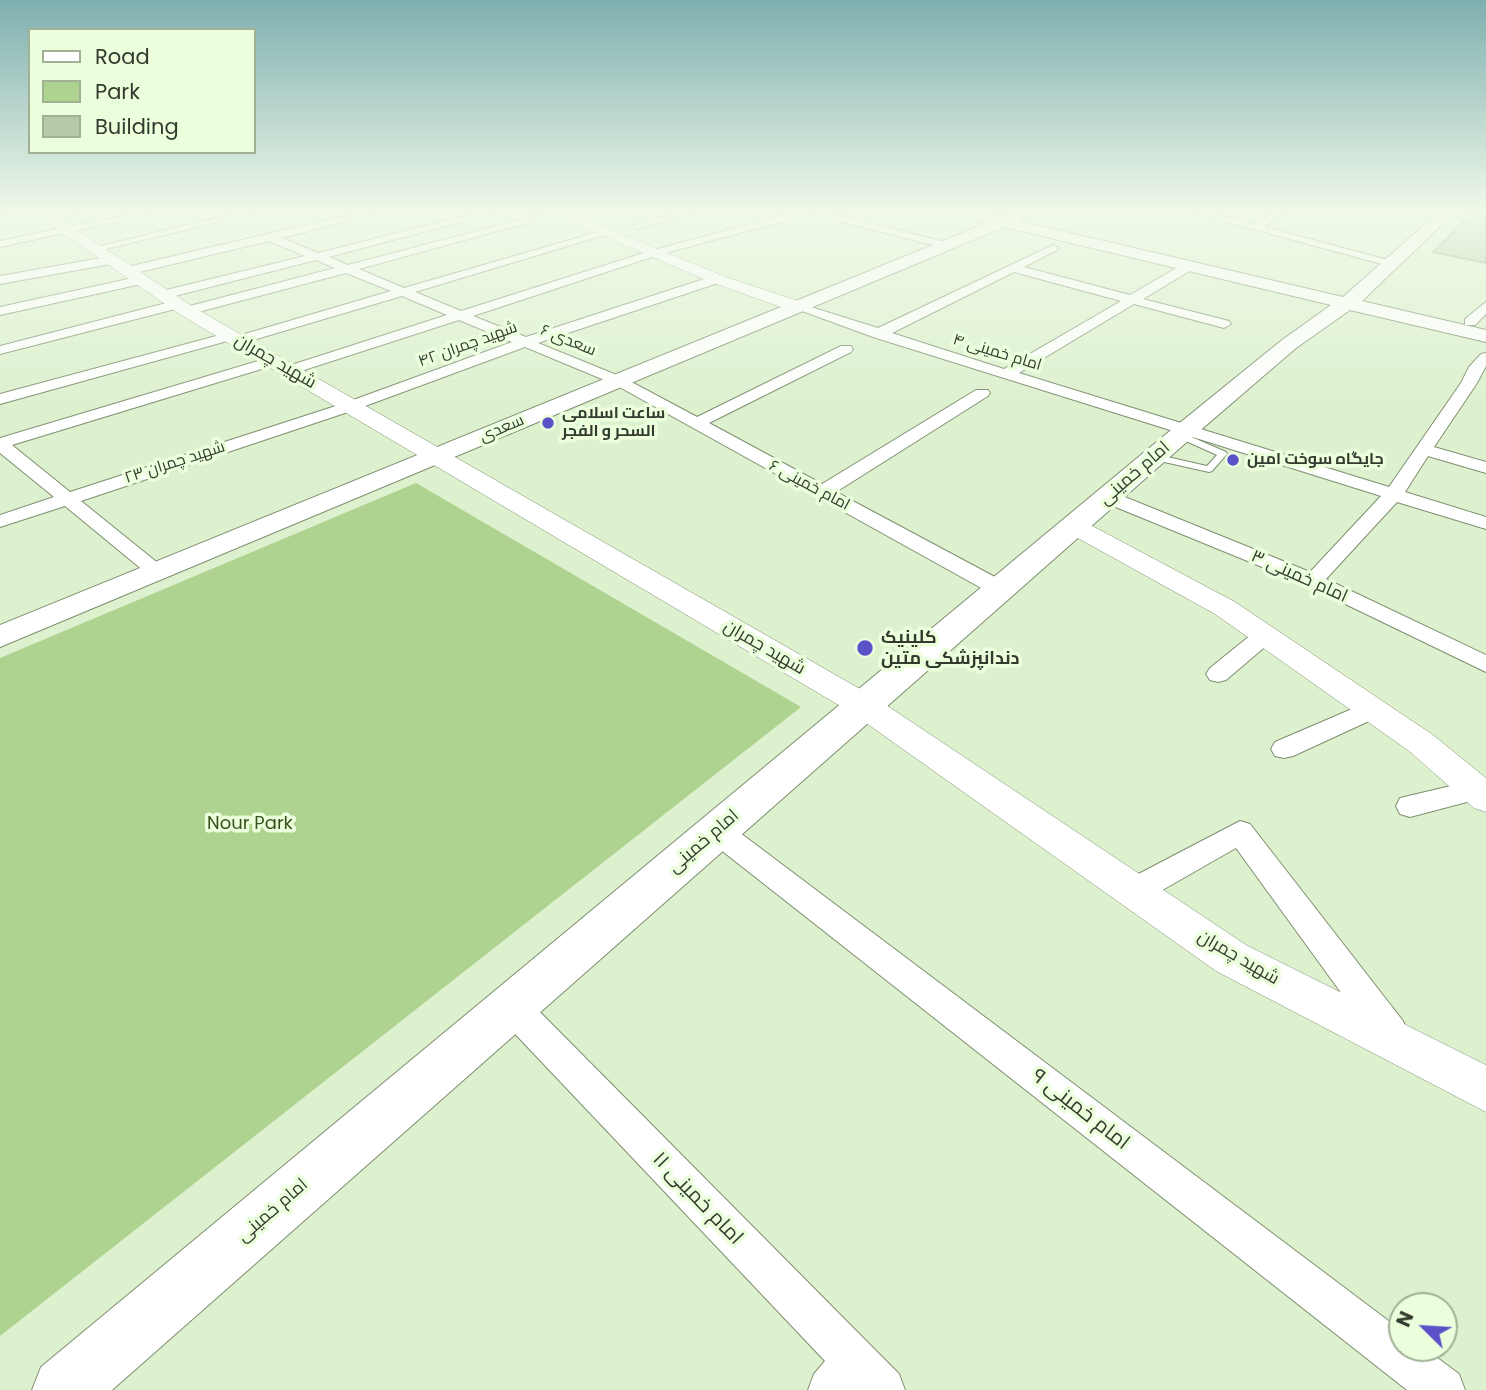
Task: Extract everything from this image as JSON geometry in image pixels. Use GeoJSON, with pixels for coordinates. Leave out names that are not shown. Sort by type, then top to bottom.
{"type":"FeatureCollection","features":[{"type":"Feature","properties":{"kind":"main road","name":"سعدی"},"geometry":{"type":"LineString","coordinates":[[0,637],[875,276]]}},
{"type":"Feature","properties":{"kind":"main road"},"geometry":{"type":"LineString","coordinates":[[1242,276],[1478,324]]}},
{"type":"Feature","properties":{"kind":"main road"},"geometry":{"type":"LineString","coordinates":[[1258,276],[1354,299],[1486,336]]}},
{"type":"Feature","properties":{"kind":"main road","name":"امام خمینی"},"geometry":{"type":"LineString","coordinates":[[64,1390],[1183,432],[1289,344],[1354,299],[1379,276]]}},
{"type":"Feature","properties":{"kind":"street"},"geometry":{"type":"LineString","coordinates":[[0,280],[23,276]]}},
{"type":"Feature","properties":{"kind":"street","name":"شهید چمران"},"geometry":{"type":"LineString","coordinates":[[135,276],[183,308],[863,705],[1231,958],[1486,1089]]}},
{"type":"Feature","properties":{"kind":"street"},"geometry":{"type":"LineString","coordinates":[[163,295],[238,276]]}},
{"type":"Feature","properties":{"kind":"street"},"geometry":{"type":"LineString","coordinates":[[0,350],[317,276]]}},
{"type":"Feature","properties":{"kind":"street","name":"سعدی ۶"},"geometry":{"type":"LineString","coordinates":[[363,276],[619,381]]}},
{"type":"Feature","properties":{"kind":"street"},"geometry":{"type":"LineString","coordinates":[[0,399],[458,276]]}},
{"type":"Feature","properties":{"kind":"street"},"geometry":{"type":"LineString","coordinates":[[0,444],[460,316],[584,276]]}},
{"type":"Feature","properties":{"kind":"street"},"geometry":{"type":"LineString","coordinates":[[709,276],[799,307]]}},
{"type":"Feature","properties":{"kind":"street"},"geometry":{"type":"LineString","coordinates":[[878,334],[997,276]]}},
{"type":"Feature","properties":{"kind":"street"},"geometry":{"type":"LineString","coordinates":[[1043,276],[1224,324]]}},
{"type":"Feature","properties":{"kind":"street"},"geometry":{"type":"LineString","coordinates":[[1006,374],[1172,276]]}},
{"type":"Feature","properties":{"kind":"street","name":"شهید چمران ۴۲"},"geometry":{"type":"LineString","coordinates":[[351,406],[526,342],[717,279]]}},
{"type":"Feature","properties":{"kind":"street"},"geometry":{"type":"LineString","coordinates":[[0,311],[142,280]]}},
{"type":"Feature","properties":{"kind":"street"},"geometry":{"type":"LineString","coordinates":[[1478,324],[1486,306]]}},
{"type":"Feature","properties":{"kind":"street","name":"امام خمینی ۴"},"geometry":{"type":"LineString","coordinates":[[799,307],[1183,432],[1486,523]]}},
{"type":"Feature","properties":{"kind":"street"},"geometry":{"type":"LineString","coordinates":[[695,424],[846,349]]}},
{"type":"Feature","properties":{"kind":"street"},"geometry":{"type":"LineString","coordinates":[[1313,581],[1394,494],[1469,383],[1474,370],[1486,357]]}},
{"type":"Feature","properties":{"kind":"street","name":"امام خمینی ۶"},"geometry":{"type":"LineString","coordinates":[[619,381],[1000,589]]}},
{"type":"Feature","properties":{"kind":"street"},"geometry":{"type":"LineString","coordinates":[[822,492],[982,393]]}},
{"type":"Feature","properties":{"kind":"street","name":"شهید چمران ۲۳"},"geometry":{"type":"LineString","coordinates":[[0,521],[351,406]]}},
{"type":"Feature","properties":{"kind":"street"},"geometry":{"type":"LineString","coordinates":[[0,444],[157,572]]}},
{"type":"Feature","properties":{"kind":"street"},"geometry":{"type":"LineString","coordinates":[[1425,450],[1486,468]]}},
{"type":"Feature","properties":{"kind":"street","name":"امام خمینی ۳"},"geometry":{"type":"LineString","coordinates":[[1108,496],[1313,581],[1486,664]]}},
{"type":"Feature","properties":{"kind":"street"},"geometry":{"type":"LineString","coordinates":[[1074,526],[1225,608],[1421,743],[1481,794]]}},
{"type":"Feature","properties":{"kind":"street"},"geometry":{"type":"LineString","coordinates":[[1218,674],[1265,635]]}},
{"type":"Feature","properties":{"kind":"street"},"geometry":{"type":"LineString","coordinates":[[1284,749],[1373,709]]}},
{"type":"Feature","properties":{"kind":"street"},"geometry":{"type":"LineString","coordinates":[[1410,806],[1481,794]]}},
{"type":"Feature","properties":{"kind":"street","name":"امام خمینی ۹"},"geometry":{"type":"LineString","coordinates":[[717,831],[1443,1390]]}},
{"type":"Feature","properties":{"kind":"street"},"geometry":{"type":"LineString","coordinates":[[1134,891],[1240,832],[1398,1042]]}},
{"type":"Feature","properties":{"kind":"street","name":"امام خمینی ۱۱"},"geometry":{"type":"LineString","coordinates":[[512,1007],[841,1375],[884,1390]]}},
{"type":"Feature","properties":{"kind":"lane"},"geometry":{"type":"LineString","coordinates":[[1154,457],[1209,468],[1223,454],[1183,432]]}},
{"type":"Feature","properties":{"kind":"green space","name":"Nour Park"},"geometry":{"type":"Polygon","coordinates":[[[416,483],[801,707],[0,1336],[0,658],[416,483]]]}},
{"type":"Feature","properties":{"kind":"place","name":"ساعت اسلامی السحر و الفجر"},"geometry":{"type":"Point","coordinates":[548,423]}},
{"type":"Feature","properties":{"kind":"place","name":"جایگاه سوخت امین"},"geometry":{"type":"Point","coordinates":[1233,460]}},
{"type":"Feature","properties":{"kind":"place","name":"کلینیک دندانپزشکی متین"},"geometry":{"type":"Point","coordinates":[865,648]}}]}
